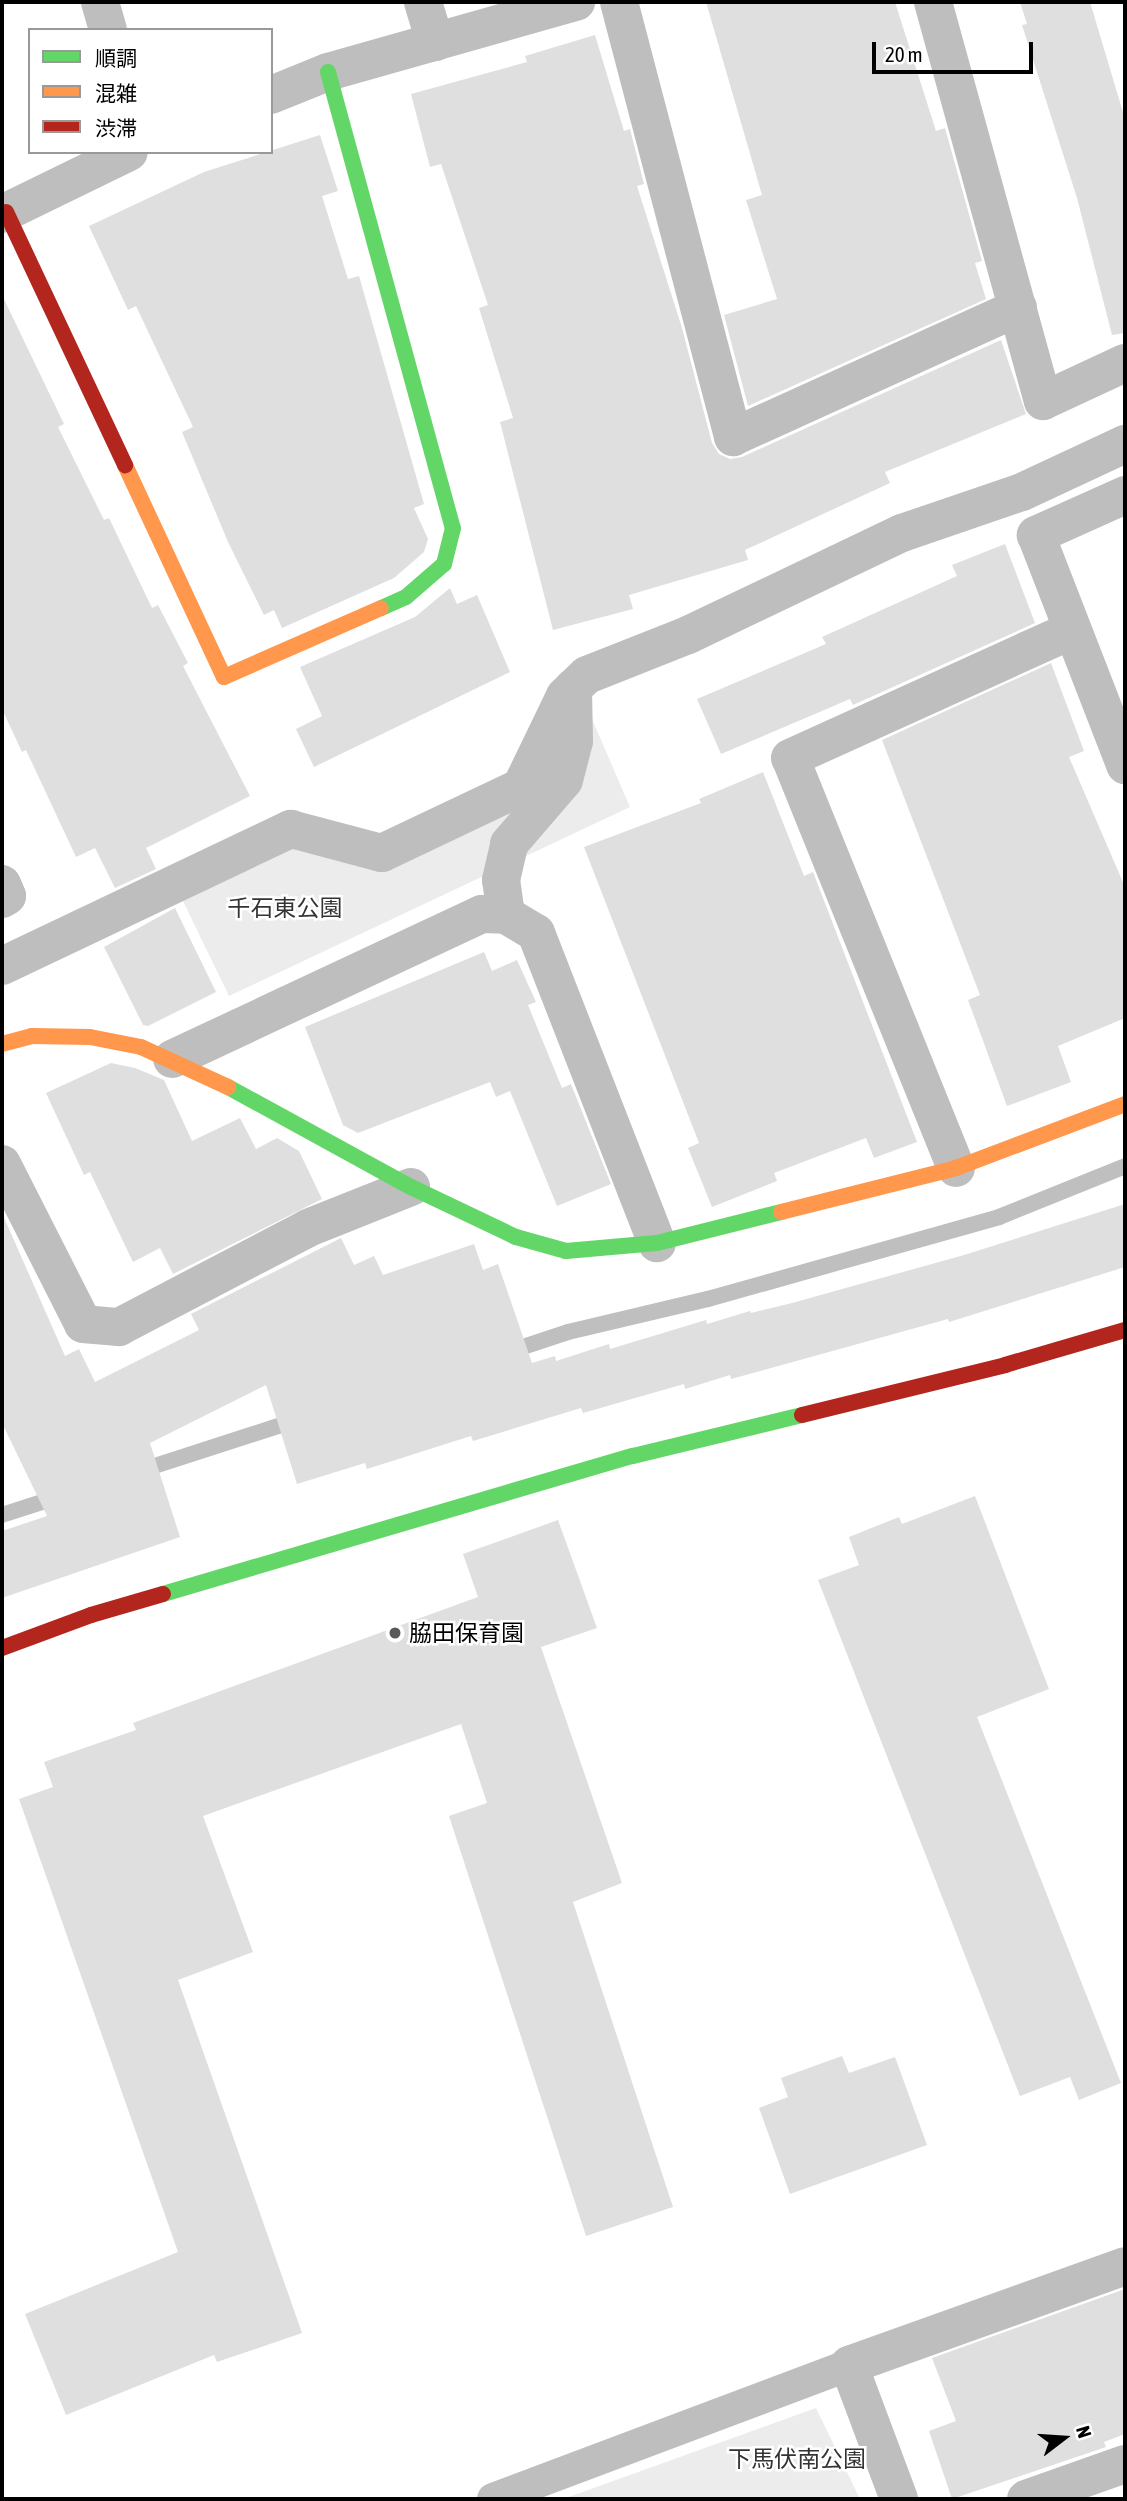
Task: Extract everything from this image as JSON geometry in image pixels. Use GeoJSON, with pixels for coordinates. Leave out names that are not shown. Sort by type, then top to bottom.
{"type":"FeatureCollection","features":[{"type":"Feature","properties":{"kind":"street"},"geometry":{"type":"LineString","coordinates":[[100,2],[107,28]]}},
{"type":"Feature","properties":{"kind":"street"},"geometry":{"type":"LineString","coordinates":[[423,2],[435,42]]}},
{"type":"Feature","properties":{"kind":"street"},"geometry":{"type":"LineString","coordinates":[[273,94],[328,72],[576,2]]}},
{"type":"Feature","properties":{"kind":"street"},"geometry":{"type":"LineString","coordinates":[[619,2],[733,437],[1018,308]]}},
{"type":"Feature","properties":{"kind":"street"},"geometry":{"type":"LineString","coordinates":[[933,2],[1043,401],[1125,363]]}},
{"type":"Feature","properties":{"kind":"street"},"geometry":{"type":"LineString","coordinates":[[125,154],[4,213],[224,677],[405,597],[444,564],[453,528],[328,72]]}},
{"type":"Feature","properties":{"kind":"street"},"geometry":{"type":"LineString","coordinates":[[2,965],[290,829],[382,853],[522,787],[565,696],[587,676],[688,635],[902,533],[1022,492],[1125,444]]}},
{"type":"Feature","properties":{"kind":"street"},"geometry":{"type":"LineString","coordinates":[[1125,495],[1036,535],[1125,765]]}},
{"type":"Feature","properties":{"kind":"street"},"geometry":{"type":"LineString","coordinates":[[956,1168],[790,758],[1072,630]]}},
{"type":"Feature","properties":{"kind":"street"},"geometry":{"type":"LineString","coordinates":[[506,915],[500,880],[509,844],[564,780],[574,741],[573,688]]}},
{"type":"Feature","properties":{"kind":"street"},"geometry":{"type":"LineString","coordinates":[[2,884],[8,896],[2,899]]}},
{"type":"Feature","properties":{"kind":"street"},"geometry":{"type":"LineString","coordinates":[[172,1059],[482,914],[506,915],[536,933],[657,1243]]}},
{"type":"Feature","properties":{"kind":"street"},"geometry":{"type":"LineString","coordinates":[[2,1044],[32,1036],[90,1037],[141,1047],[201,1072],[411,1187],[516,1237],[566,1251],[657,1243],[956,1168],[1125,1104]]}},
{"type":"Feature","properties":{"kind":"street"},"geometry":{"type":"LineString","coordinates":[[2,1164],[83,1324],[119,1327],[308,1228],[411,1187]]}},
{"type":"Feature","properties":{"kind":"street"},"geometry":{"type":"LineString","coordinates":[[2,1648],[91,1615],[633,1456],[1005,1365],[1125,1330]]}},
{"type":"Feature","properties":{"kind":"street"},"geometry":{"type":"LineString","coordinates":[[899,2499],[849,2365],[1125,2266]]}},
{"type":"Feature","properties":{"kind":"street"},"geometry":{"type":"LineString","coordinates":[[1026,2499],[1125,2464]]}},
{"type":"Feature","properties":{"kind":"lane"},"geometry":{"type":"LineString","coordinates":[[493,2499],[849,2365]]}},
{"type":"Feature","properties":{"kind":"green space","name":"千石東公園"},"geometry":{"type":"Polygon","coordinates":[[[592,719],[630,807],[229,996],[181,897],[290,843],[382,866],[592,719]]]}},
{"type":"Feature","properties":{"kind":"green space","name":"下馬伏南公園"},"geometry":{"type":"Polygon","coordinates":[[[816,2408],[860,2499],[563,2499],[816,2408]]]}},
{"type":"Feature","properties":{"kind":"building"},"geometry":{"type":"Polygon","coordinates":[[[706,2],[895,2],[936,131],[945,128],[982,261],[975,263],[986,299],[748,406],[724,315],[777,299],[746,200],[762,195],[706,2]]]}},
{"type":"Feature","properties":{"kind":"building"},"geometry":{"type":"Polygon","coordinates":[[[1020,2],[1090,2],[1125,119],[1125,333],[1112,335],[1077,198],[1022,25],[1027,24],[1020,2]]]}},
{"type":"Feature","properties":{"kind":"building"},"geometry":{"type":"Polygon","coordinates":[[[595,35],[624,131],[630,129],[644,184],[637,186],[682,328],[712,443],[719,454],[730,459],[742,457],[1001,340],[1026,414],[885,472],[890,483],[745,550],[748,560],[629,595],[633,609],[553,630],[500,422],[513,418],[479,308],[488,305],[441,164],[430,167],[411,94],[527,62],[525,56],[595,35]]]}},
{"type":"Feature","properties":{"kind":"building"},"geometry":{"type":"Polygon","coordinates":[[[320,135],[338,191],[322,196],[348,279],[359,276],[424,504],[414,508],[428,539],[424,552],[394,578],[282,628],[274,610],[264,615],[228,542],[182,432],[193,427],[136,306],[128,310],[89,226],[204,172],[260,154],[273,154],[273,150],[320,135]]]}},
{"type":"Feature","properties":{"kind":"building"},"geometry":{"type":"Polygon","coordinates":[[[2,295],[64,424],[58,427],[104,520],[109,518],[152,608],[158,605],[188,663],[183,666],[250,796],[146,848],[156,869],[115,888],[95,848],[76,857],[26,750],[22,752],[2,709],[2,295]]]}},
{"type":"Feature","properties":{"kind":"building"},"geometry":{"type":"Polygon","coordinates":[[[1005,544],[1035,623],[853,705],[850,699],[721,754],[697,699],[826,644],[822,637],[957,576],[952,565],[1005,544]]]}},
{"type":"Feature","properties":{"kind":"building"},"geometry":{"type":"Polygon","coordinates":[[[450,588],[457,604],[477,595],[510,672],[314,767],[296,729],[322,716],[300,667],[415,617],[450,588]]]}},
{"type":"Feature","properties":{"kind":"building"},"geometry":{"type":"Polygon","coordinates":[[[1051,663],[1084,751],[1069,757],[1125,887],[1125,1018],[1058,1046],[1071,1082],[1007,1106],[968,1000],[980,995],[882,740],[1051,663]]]}},
{"type":"Feature","properties":{"kind":"building"},"geometry":{"type":"Polygon","coordinates":[[[763,772],[804,876],[813,872],[917,1142],[874,1158],[866,1138],[774,1173],[777,1181],[712,1207],[688,1148],[699,1143],[584,847],[701,803],[699,799],[763,772]]]}},
{"type":"Feature","properties":{"kind":"building"},"geometry":{"type":"Polygon","coordinates":[[[175,908],[216,992],[148,1026],[143,1025],[104,947],[175,908]]]}},
{"type":"Feature","properties":{"kind":"building"},"geometry":{"type":"Polygon","coordinates":[[[484,952],[492,971],[517,960],[536,1002],[528,1005],[562,1088],[571,1084],[611,1184],[557,1206],[510,1091],[496,1097],[490,1082],[358,1133],[343,1125],[305,1027],[484,952]]]}},
{"type":"Feature","properties":{"kind":"building"},"geometry":{"type":"Polygon","coordinates":[[[111,1063],[135,1068],[164,1080],[192,1141],[240,1118],[256,1149],[277,1138],[299,1151],[322,1199],[173,1274],[160,1248],[133,1262],[90,1172],[84,1175],[46,1093],[111,1063]]]}},
{"type":"Feature","properties":{"kind":"building"},"geometry":{"type":"Polygon","coordinates":[[[1125,1204],[1125,1267],[949,1322],[948,1319],[731,1379],[730,1375],[685,1389],[684,1384],[583,1413],[581,1408],[473,1441],[471,1436],[367,1469],[365,1463],[297,1484],[266,1385],[150,1443],[180,1537],[2,1598],[2,1531],[47,1516],[2,1423],[2,1213],[65,1356],[79,1349],[95,1382],[199,1330],[191,1314],[341,1238],[354,1265],[374,1256],[383,1275],[474,1244],[483,1270],[498,1264],[532,1363],[555,1356],[556,1361],[609,1344],[610,1349],[706,1320],[707,1324],[750,1311],[751,1313],[792,1303],[964,1255],[1125,1204]]]}},
{"type":"Feature","properties":{"kind":"building"},"geometry":{"type":"Polygon","coordinates":[[[975,1496],[1049,1689],[977,1717],[1121,2083],[1079,2100],[1070,2077],[1020,2096],[818,1580],[859,1565],[849,1537],[899,1517],[902,1524],[975,1496]]]}},
{"type":"Feature","properties":{"kind":"building"},"geometry":{"type":"Polygon","coordinates":[[[558,1520],[597,1628],[541,1647],[622,1883],[573,1902],[673,2207],[586,2236],[449,1816],[487,1803],[461,1724],[203,1816],[253,1952],[178,1980],[302,2333],[217,2362],[214,2355],[66,2415],[25,2314],[178,2252],[19,1799],[53,1787],[44,1762],[136,1730],[133,1723],[478,1597],[463,1554],[558,1520]]]}},
{"type":"Feature","properties":{"kind":"building"},"geometry":{"type":"Polygon","coordinates":[[[842,2056],[849,2073],[895,2057],[927,2145],[790,2194],[759,2108],[788,2097],[781,2078],[842,2056]]]}},
{"type":"Feature","properties":{"kind":"building"},"geometry":{"type":"Polygon","coordinates":[[[1125,2289],[1125,2434],[1104,2442],[1106,2447],[952,2499],[929,2431],[956,2421],[932,2358],[1125,2289]]]}},
{"type":"Feature","properties":{"kind":"waterway"},"geometry":{"type":"LineString","coordinates":[[508,1352],[568,1332],[708,1299],[999,1217],[1125,1166]]}},
{"type":"Feature","properties":{"kind":"waterway"},"geometry":{"type":"LineString","coordinates":[[139,1471],[297,1420]]}},
{"type":"Feature","properties":{"kind":"waterway"},"geometry":{"type":"LineString","coordinates":[[2,1515],[61,1496]]}},
{"type":"Feature","properties":{"kind":"traffic: fast"},"geometry":{"type":"LineString","coordinates":[[328,72],[453,528],[444,564],[406,597],[381,608]]}},
{"type":"Feature","properties":{"kind":"traffic: fast"},"geometry":{"type":"LineString","coordinates":[[228,1087],[411,1187],[516,1237],[566,1251],[657,1243],[781,1212]]}},
{"type":"Feature","properties":{"kind":"traffic: fast"},"geometry":{"type":"LineString","coordinates":[[163,1594],[633,1456],[802,1415]]}},
{"type":"Feature","properties":{"kind":"traffic: slow"},"geometry":{"type":"LineString","coordinates":[[125,465],[224,677],[381,608]]}},
{"type":"Feature","properties":{"kind":"traffic: slow"},"geometry":{"type":"LineString","coordinates":[[2,1044],[32,1036],[90,1037],[141,1047],[228,1087]]}},
{"type":"Feature","properties":{"kind":"traffic: slow"},"geometry":{"type":"LineString","coordinates":[[781,1212],[956,1168],[1125,1104]]}},
{"type":"Feature","properties":{"kind":"traffic: jam"},"geometry":{"type":"LineString","coordinates":[[6,212],[125,465]]}},
{"type":"Feature","properties":{"kind":"traffic: jam"},"geometry":{"type":"LineString","coordinates":[[802,1415],[1005,1365],[1125,1330]]}},
{"type":"Feature","properties":{"kind":"traffic: jam"},"geometry":{"type":"LineString","coordinates":[[2,1648],[91,1615],[163,1594]]}},
{"type":"Feature","properties":{"kind":"place","name":"脇田保育園"},"geometry":{"type":"Point","coordinates":[395,1633]}}]}
